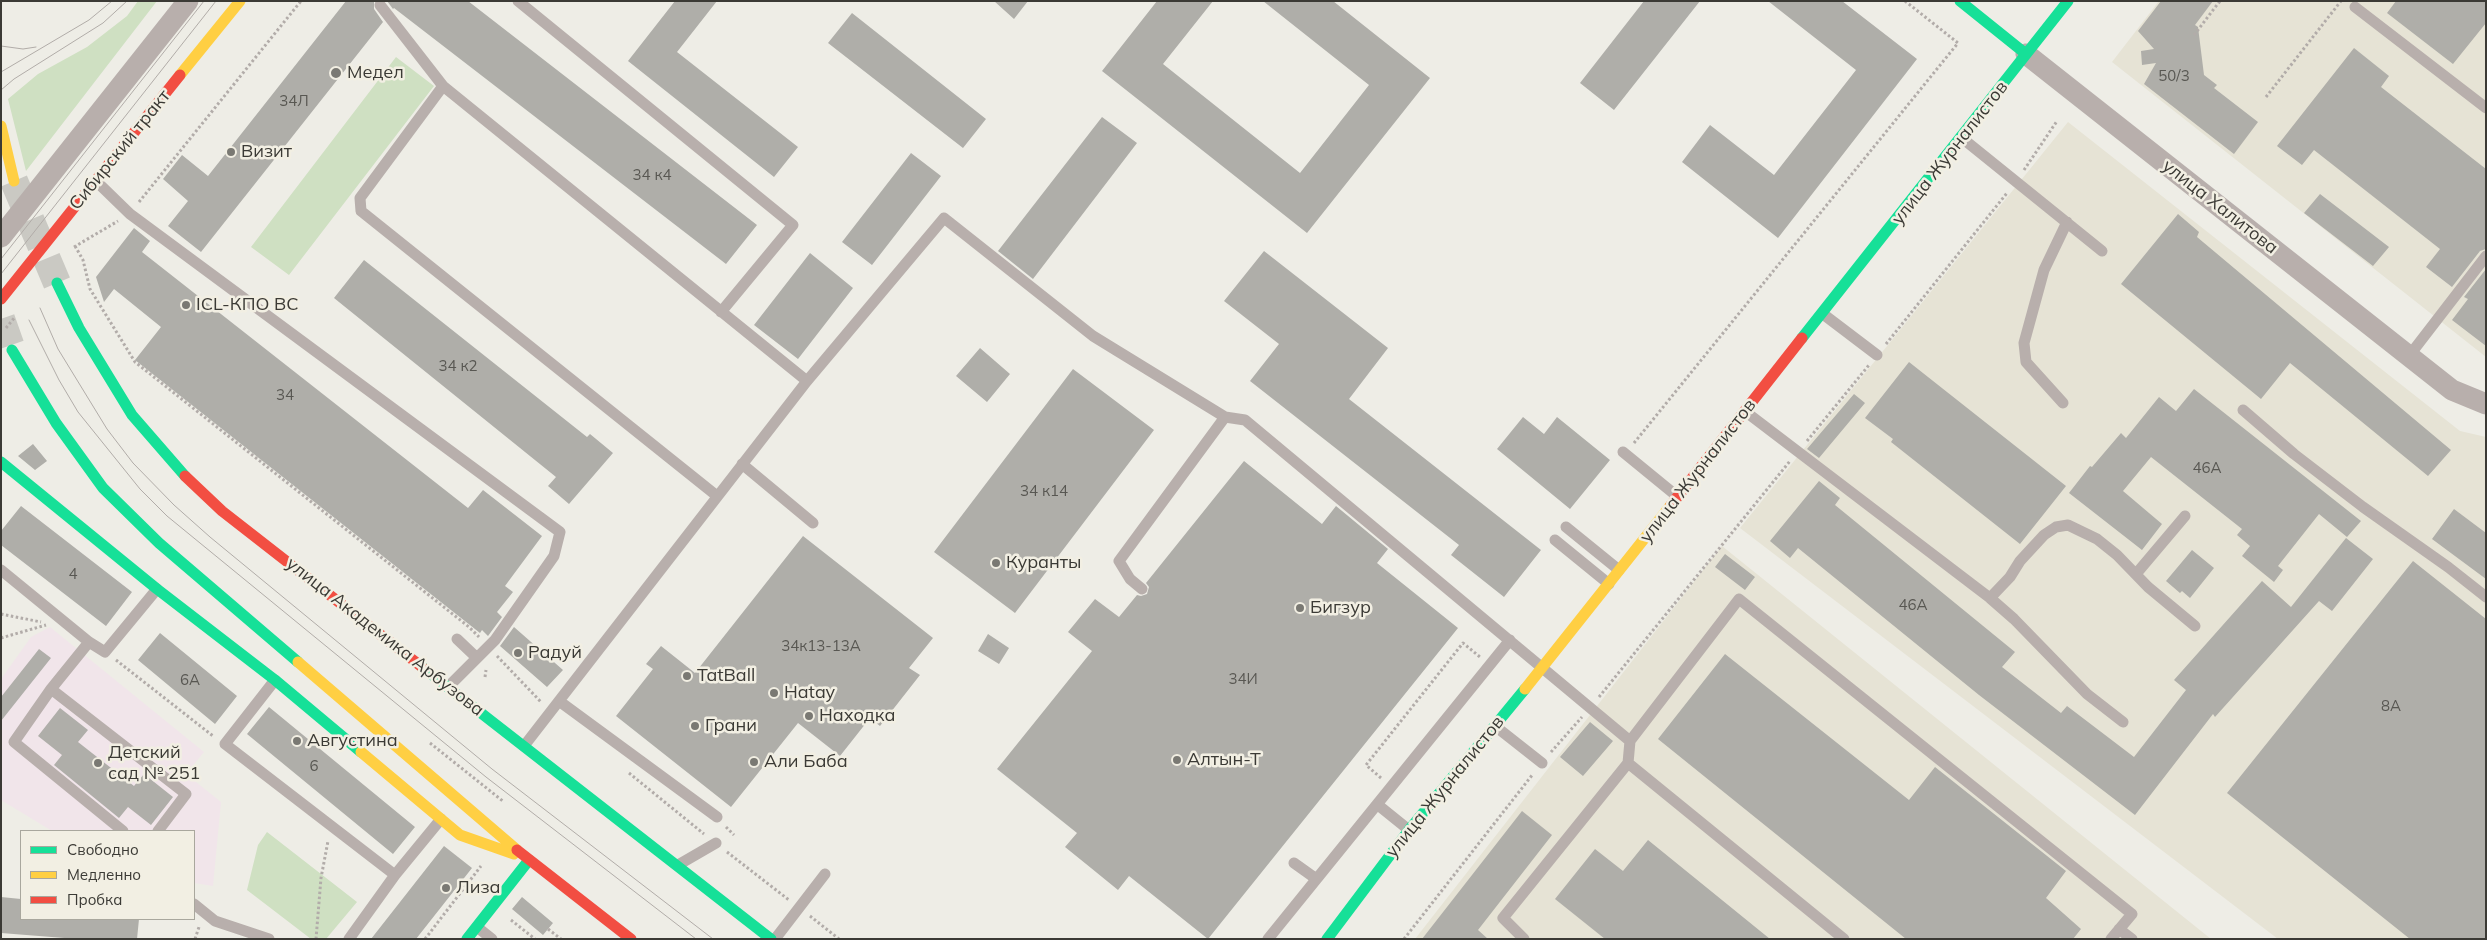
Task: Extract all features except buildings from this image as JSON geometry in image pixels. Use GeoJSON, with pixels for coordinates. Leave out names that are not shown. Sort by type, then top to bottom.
{"type":"FeatureCollection","features":[{"type":"Feature","properties":{"kind":"main road","name":"Сибирский тракт"},"geometry":{"type":"LineString","coordinates":[[1,299],[240,1]]}},
{"type":"Feature","properties":{"kind":"main road","name":"улица Халитова"},"geometry":{"type":"LineString","coordinates":[[1960,1],[2026,54]]}},
{"type":"Feature","properties":{"kind":"main road","name":"улица Журналистов"},"geometry":{"type":"LineString","coordinates":[[1327,939],[1409,830],[1542,669],[2068,1]]}},
{"type":"Feature","properties":{"kind":"main road"},"geometry":{"type":"LineString","coordinates":[[1,126],[14,181]]}},
{"type":"Feature","properties":{"kind":"main road","name":"улица Академика Арбузова"},"geometry":{"type":"LineString","coordinates":[[57,283],[79,328],[132,415],[174,465],[222,511],[773,939]]}},
{"type":"Feature","properties":{"kind":"main road"},"geometry":{"type":"LineString","coordinates":[[12,350],[56,422],[103,488],[159,543],[529,860],[631,939]]}},
{"type":"Feature","properties":{"kind":"main road"},"geometry":{"type":"LineString","coordinates":[[5,466],[157,589],[275,680],[460,835],[529,860]]}},
{"type":"Feature","properties":{"kind":"main road"},"geometry":{"type":"LineString","coordinates":[[468,939],[529,860]]}},
{"type":"Feature","properties":{"kind":"street"},"geometry":{"type":"LineString","coordinates":[[1,237],[188,1]]}},
{"type":"Feature","properties":{"kind":"street","name":"улица Халитова"},"geometry":{"type":"LineString","coordinates":[[2026,54],[2452,390],[2486,404]]}},
{"type":"Feature","properties":{"kind":"lane"},"geometry":{"type":"LineString","coordinates":[[518,1],[793,225],[721,312]]}},
{"type":"Feature","properties":{"kind":"lane"},"geometry":{"type":"LineString","coordinates":[[2355,7],[2486,108]]}},
{"type":"Feature","properties":{"kind":"lane"},"geometry":{"type":"LineString","coordinates":[[377,8],[400,30],[443,86],[807,381]]}},
{"type":"Feature","properties":{"kind":"lane"},"geometry":{"type":"LineString","coordinates":[[443,86],[360,198],[360,211],[717,496]]}},
{"type":"Feature","properties":{"kind":"lane"},"geometry":{"type":"LineString","coordinates":[[1962,138],[2102,251]]}},
{"type":"Feature","properties":{"kind":"lane"},"geometry":{"type":"LineString","coordinates":[[96,180],[130,214],[560,532],[554,556],[488,647],[449,686]]}},
{"type":"Feature","properties":{"kind":"lane"},"geometry":{"type":"LineString","coordinates":[[524,746],[807,381],[944,218],[1093,336],[1225,417],[1245,420],[1630,741]]}},
{"type":"Feature","properties":{"kind":"lane"},"geometry":{"type":"LineString","coordinates":[[2063,403],[2026,362],[2024,343],[2041,277],[2067,222]]}},
{"type":"Feature","properties":{"kind":"lane"},"geometry":{"type":"LineString","coordinates":[[2410,356],[2486,256]]}},
{"type":"Feature","properties":{"kind":"lane"},"geometry":{"type":"LineString","coordinates":[[1823,314],[1877,355]]}},
{"type":"Feature","properties":{"kind":"lane"},"geometry":{"type":"LineString","coordinates":[[2243,410],[2294,454],[2486,597]]}},
{"type":"Feature","properties":{"kind":"lane"},"geometry":{"type":"LineString","coordinates":[[1746,412],[1990,598],[2014,619],[2087,694],[2123,722]]}},
{"type":"Feature","properties":{"kind":"lane"},"geometry":{"type":"LineString","coordinates":[[1142,589],[1130,579],[1120,561],[1225,417]]}},
{"type":"Feature","properties":{"kind":"lane"},"geometry":{"type":"LineString","coordinates":[[1624,453],[1678,497]]}},
{"type":"Feature","properties":{"kind":"lane"},"geometry":{"type":"LineString","coordinates":[[742,464],[813,523]]}},
{"type":"Feature","properties":{"kind":"lane"},"geometry":{"type":"LineString","coordinates":[[1,478],[5,466]]}},
{"type":"Feature","properties":{"kind":"lane"},"geometry":{"type":"LineString","coordinates":[[2136,574],[2185,516]]}},
{"type":"Feature","properties":{"kind":"lane"},"geometry":{"type":"LineString","coordinates":[[1990,598],[2010,577],[2020,561],[2044,535],[2056,527],[2068,525],[2097,539],[2148,587],[2195,626]]}},
{"type":"Feature","properties":{"kind":"lane"},"geometry":{"type":"LineString","coordinates":[[1566,527],[1619,571]]}},
{"type":"Feature","properties":{"kind":"lane"},"geometry":{"type":"LineString","coordinates":[[1555,540],[1609,584]]}},
{"type":"Feature","properties":{"kind":"lane"},"geometry":{"type":"LineString","coordinates":[[1,570],[89,642],[105,652],[157,589]]}},
{"type":"Feature","properties":{"kind":"lane"},"geometry":{"type":"LineString","coordinates":[[1524,939],[1503,918],[1628,764],[1630,741],[1739,599],[2132,914],[2111,939]]}},
{"type":"Feature","properties":{"kind":"lane"},"geometry":{"type":"LineString","coordinates":[[458,639],[477,658]]}},
{"type":"Feature","properties":{"kind":"lane"},"geometry":{"type":"LineString","coordinates":[[1268,939],[1315,878],[1378,805],[1510,640]]}},
{"type":"Feature","properties":{"kind":"lane"},"geometry":{"type":"LineString","coordinates":[[89,642],[51,689],[14,742],[122,830]]}},
{"type":"Feature","properties":{"kind":"lane"},"geometry":{"type":"LineString","coordinates":[[275,680],[224,744],[396,875]]}},
{"type":"Feature","properties":{"kind":"lane"},"geometry":{"type":"LineString","coordinates":[[51,689],[186,794],[159,830]]}},
{"type":"Feature","properties":{"kind":"lane"},"geometry":{"type":"LineString","coordinates":[[559,701],[717,817]]}},
{"type":"Feature","properties":{"kind":"lane"},"geometry":{"type":"LineString","coordinates":[[1495,726],[1542,763]]}},
{"type":"Feature","properties":{"kind":"lane"},"geometry":{"type":"LineString","coordinates":[[1628,764],[1844,939]]}},
{"type":"Feature","properties":{"kind":"lane"},"geometry":{"type":"LineString","coordinates":[[1378,805],[1409,830]]}},
{"type":"Feature","properties":{"kind":"lane"},"geometry":{"type":"LineString","coordinates":[[349,939],[396,875],[441,819]]}},
{"type":"Feature","properties":{"kind":"lane"},"geometry":{"type":"LineString","coordinates":[[678,866],[716,843]]}},
{"type":"Feature","properties":{"kind":"lane"},"geometry":{"type":"LineString","coordinates":[[1294,862],[1315,878]]}},
{"type":"Feature","properties":{"kind":"lane"},"geometry":{"type":"LineString","coordinates":[[773,939],[826,874]]}},
{"type":"Feature","properties":{"kind":"lane"},"geometry":{"type":"LineString","coordinates":[[195,905],[215,921],[269,939]]}},
{"type":"Feature","properties":{"kind":"lane"},"geometry":{"type":"LineString","coordinates":[[477,927],[492,939]]}},
{"type":"Feature","properties":{"kind":"lane"},"geometry":{"type":"LineString","coordinates":[[2119,929],[2132,939]]}},
{"type":"Feature","properties":{"kind":"path"},"geometry":{"type":"LineString","coordinates":[[301,1],[130,214],[74,246],[83,260],[90,289],[135,362],[469,626],[551,712]]}},
{"type":"Feature","properties":{"kind":"path"},"geometry":{"type":"LineString","coordinates":[[1624,453],[1958,43],[1905,1]]}},
{"type":"Feature","properties":{"kind":"path"},"geometry":{"type":"LineString","coordinates":[[2194,35],[2220,1]]}},
{"type":"Feature","properties":{"kind":"path"},"geometry":{"type":"LineString","coordinates":[[2266,96],[2341,1]]}},
{"type":"Feature","properties":{"kind":"path"},"geometry":{"type":"LineString","coordinates":[[1404,939],[1542,763],[1590,708],[2016,181],[2056,121]]}},
{"type":"Feature","properties":{"kind":"path"},"geometry":{"type":"LineString","coordinates":[[1,614],[51,624],[1,638]]}},
{"type":"Feature","properties":{"kind":"path"},"geometry":{"type":"LineString","coordinates":[[1385,782],[1366,765],[1463,643],[1490,665]]}},
{"type":"Feature","properties":{"kind":"path"},"geometry":{"type":"LineString","coordinates":[[105,652],[224,744]]}},
{"type":"Feature","properties":{"kind":"path"},"geometry":{"type":"LineString","coordinates":[[423,737],[504,802]]}},
{"type":"Feature","properties":{"kind":"path"},"geometry":{"type":"LineString","coordinates":[[627,771],[839,939]]}},
{"type":"Feature","properties":{"kind":"path"},"geometry":{"type":"LineString","coordinates":[[316,939],[321,878],[331,825]]}},
{"type":"Feature","properties":{"kind":"path"},"geometry":{"type":"LineString","coordinates":[[467,886],[479,896]]}},
{"type":"Feature","properties":{"kind":"path"},"geometry":{"type":"LineString","coordinates":[[506,917],[535,939]]}},
{"type":"Feature","properties":{"kind":"path"},"geometry":{"type":"LineString","coordinates":[[548,928],[561,939]]}},
{"type":"Feature","properties":{"kind":"shaded area"},"geometry":{"type":"Polygon","coordinates":[[[2159,1],[2486,1],[2486,357],[2112,62],[2159,1]]]}},
{"type":"Feature","properties":{"kind":"shaded area"},"geometry":{"type":"Polygon","coordinates":[[[2068,122],[2460,431],[2486,437],[2486,939],[2278,939],[1740,528],[2068,122]]]}},
{"type":"Feature","properties":{"kind":"shaded area"},"geometry":{"type":"Polygon","coordinates":[[[1722,546],[2211,939],[1415,939],[1722,546]]]}},
{"type":"Feature","properties":{"kind":"shaded area","name":"Детский сад № 251"},"geometry":{"type":"Polygon","coordinates":[[[50,627],[204,752],[186,774],[221,802],[213,886],[195,883],[195,830],[50,830],[1,800],[1,679],[31,637],[50,627]]]}},
{"type":"Feature","properties":{"kind":"green space"},"geometry":{"type":"Polygon","coordinates":[[[138,1],[157,1],[26,171],[8,99],[38,74],[87,47],[127,16],[138,1]]]}},
{"type":"Feature","properties":{"kind":"green space"},"geometry":{"type":"Polygon","coordinates":[[[396,57],[434,86],[289,275],[251,247],[396,57]]]}},
{"type":"Feature","properties":{"kind":"green space"},"geometry":{"type":"Polygon","coordinates":[[[267,832],[357,902],[326,939],[311,939],[247,890],[258,845],[267,832]]]}},
{"type":"Feature","properties":{"kind":"tunnel"},"geometry":{"type":"LineString","coordinates":[[14,181],[57,283]]}},
{"type":"Feature","properties":{"kind":"tunnel"},"geometry":{"type":"LineString","coordinates":[[1,319],[12,350]]}},
{"type":"Feature","properties":{"kind":"tram line"},"geometry":{"type":"LineString","coordinates":[[1,72],[89,20],[112,1]]}},
{"type":"Feature","properties":{"kind":"tram line"},"geometry":{"type":"LineString","coordinates":[[1,90],[14,79],[103,23],[127,1]]}},
{"type":"Feature","properties":{"kind":"tram line"},"geometry":{"type":"LineString","coordinates":[[1,259],[204,1]]}},
{"type":"Feature","properties":{"kind":"tram line"},"geometry":{"type":"LineString","coordinates":[[1,274],[216,1]]}},
{"type":"Feature","properties":{"kind":"tram line"},"geometry":{"type":"LineString","coordinates":[[1,46],[23,49],[36,47]]}},
{"type":"Feature","properties":{"kind":"tram line"},"geometry":{"type":"LineString","coordinates":[[40,308],[58,349],[107,429],[133,463],[174,505],[210,537],[492,769],[713,939]]}},
{"type":"Feature","properties":{"kind":"tram line"},"geometry":{"type":"LineString","coordinates":[[29,320],[59,380],[78,412],[140,489],[167,516],[486,777],[696,939]]}},
{"type":"Feature","properties":{"kind":"traffic: fast"},"geometry":{"type":"LineString","coordinates":[[1960,1],[2026,54]]}},
{"type":"Feature","properties":{"kind":"traffic: fast"},"geometry":{"type":"LineString","coordinates":[[1802,338],[2068,1]]}},
{"type":"Feature","properties":{"kind":"traffic: fast"},"geometry":{"type":"LineString","coordinates":[[57,283],[79,328],[132,415],[185,476]]}},
{"type":"Feature","properties":{"kind":"traffic: fast"},"geometry":{"type":"LineString","coordinates":[[12,350],[56,423],[103,488],[159,543],[298,662]]}},
{"type":"Feature","properties":{"kind":"traffic: fast"},"geometry":{"type":"LineString","coordinates":[[1,462],[157,589],[275,680],[361,752]]}},
{"type":"Feature","properties":{"kind":"traffic: fast"},"geometry":{"type":"LineString","coordinates":[[422,667],[771,939]]}},
{"type":"Feature","properties":{"kind":"traffic: fast"},"geometry":{"type":"LineString","coordinates":[[1327,939],[1409,830],[1525,689]]}},
{"type":"Feature","properties":{"kind":"traffic: fast"},"geometry":{"type":"LineString","coordinates":[[467,939],[529,860]]}},
{"type":"Feature","properties":{"kind":"traffic: slow"},"geometry":{"type":"LineString","coordinates":[[180,75],[240,1]]}},
{"type":"Feature","properties":{"kind":"traffic: slow"},"geometry":{"type":"LineString","coordinates":[[1,126],[14,181]]}},
{"type":"Feature","properties":{"kind":"traffic: slow"},"geometry":{"type":"LineString","coordinates":[[1525,689],[1671,505]]}},
{"type":"Feature","properties":{"kind":"traffic: slow"},"geometry":{"type":"LineString","coordinates":[[298,662],[517,850]]}},
{"type":"Feature","properties":{"kind":"traffic: slow"},"geometry":{"type":"LineString","coordinates":[[361,752],[460,835],[514,854]]}},
{"type":"Feature","properties":{"kind":"traffic: jam"},"geometry":{"type":"LineString","coordinates":[[1,299],[180,75]]}},
{"type":"Feature","properties":{"kind":"traffic: jam"},"geometry":{"type":"LineString","coordinates":[[1671,505],[1802,338]]}},
{"type":"Feature","properties":{"kind":"traffic: jam"},"geometry":{"type":"LineString","coordinates":[[185,476],[222,511],[422,667]]}},
{"type":"Feature","properties":{"kind":"traffic: jam"},"geometry":{"type":"LineString","coordinates":[[517,850],[631,939]]}},
{"type":"Feature","properties":{"kind":"place","name":"Медел"},"geometry":{"type":"Point","coordinates":[336,73]}},
{"type":"Feature","properties":{"kind":"place","name":"Визит"},"geometry":{"type":"Point","coordinates":[231,152]}},
{"type":"Feature","properties":{"kind":"place","name":"ICL-КПО ВС"},"geometry":{"type":"Point","coordinates":[186,305]}},
{"type":"Feature","properties":{"kind":"place","name":"Куранты"},"geometry":{"type":"Point","coordinates":[996,563]}},
{"type":"Feature","properties":{"kind":"place","name":"Бигзур"},"geometry":{"type":"Point","coordinates":[1300,608]}},
{"type":"Feature","properties":{"kind":"place","name":"Радуй"},"geometry":{"type":"Point","coordinates":[518,653]}},
{"type":"Feature","properties":{"kind":"place","name":"TatBall"},"geometry":{"type":"Point","coordinates":[687,676]}},
{"type":"Feature","properties":{"kind":"place","name":"Hatay"},"geometry":{"type":"Point","coordinates":[774,693]}},
{"type":"Feature","properties":{"kind":"place","name":"Находка"},"geometry":{"type":"Point","coordinates":[809,716]}},
{"type":"Feature","properties":{"kind":"place","name":"Грани"},"geometry":{"type":"Point","coordinates":[695,726]}},
{"type":"Feature","properties":{"kind":"place","name":"Августина"},"geometry":{"type":"Point","coordinates":[297,741]}},
{"type":"Feature","properties":{"kind":"place","name":"Алтын-Т"},"geometry":{"type":"Point","coordinates":[1177,760]}},
{"type":"Feature","properties":{"kind":"place","name":"Али Баба"},"geometry":{"type":"Point","coordinates":[754,762]}},
{"type":"Feature","properties":{"kind":"place","name":"Детский сад № 251"},"geometry":{"type":"Point","coordinates":[98,763]}},
{"type":"Feature","properties":{"kind":"place","name":"Лиза"},"geometry":{"type":"Point","coordinates":[446,888]}}]}
